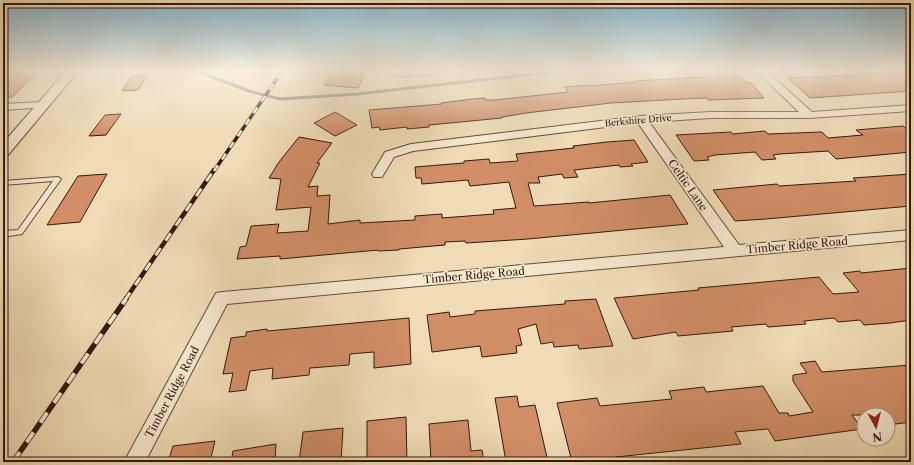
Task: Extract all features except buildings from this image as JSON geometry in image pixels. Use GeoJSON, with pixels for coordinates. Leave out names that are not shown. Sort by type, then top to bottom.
{"type":"FeatureCollection","features":[{"type":"Feature","properties":{"kind":"street"},"geometry":{"type":"LineString","coordinates":[[3,152],[54,92]]}},
{"type":"Feature","properties":{"kind":"street"},"geometry":{"type":"LineString","coordinates":[[784,92],[809,115]]}},
{"type":"Feature","properties":{"kind":"street"},"geometry":{"type":"LineString","coordinates":[[3,107],[43,105]]}},
{"type":"Feature","properties":{"kind":"street","name":"Berkshire Drive"},"geometry":{"type":"LineString","coordinates":[[378,174],[389,155],[411,148],[641,118],[711,115],[809,115],[911,108]]}},
{"type":"Feature","properties":{"kind":"street","name":"Celtic Lane"},"geometry":{"type":"LineString","coordinates":[[641,118],[735,251]]}},
{"type":"Feature","properties":{"kind":"street","name":"Timber Ridge Road"},"geometry":{"type":"LineString","coordinates":[[134,462],[222,298],[911,235]]}},
{"type":"Feature","properties":{"kind":"lane"},"geometry":{"type":"LineString","coordinates":[[3,183],[58,179],[20,232],[3,234]]}},
{"type":"Feature","properties":{"kind":"waterway"},"geometry":{"type":"LineString","coordinates":[[252,92],[280,99],[377,92]]}},
{"type":"Feature","properties":{"kind":"railway"},"geometry":{"type":"LineString","coordinates":[[214,171],[268,92]]}},
{"type":"Feature","properties":{"kind":"railway"},"geometry":{"type":"LineString","coordinates":[[125,300],[214,170]]}},
{"type":"Feature","properties":{"kind":"railway"},"geometry":{"type":"LineString","coordinates":[[13,462],[126,299]]}}]}
